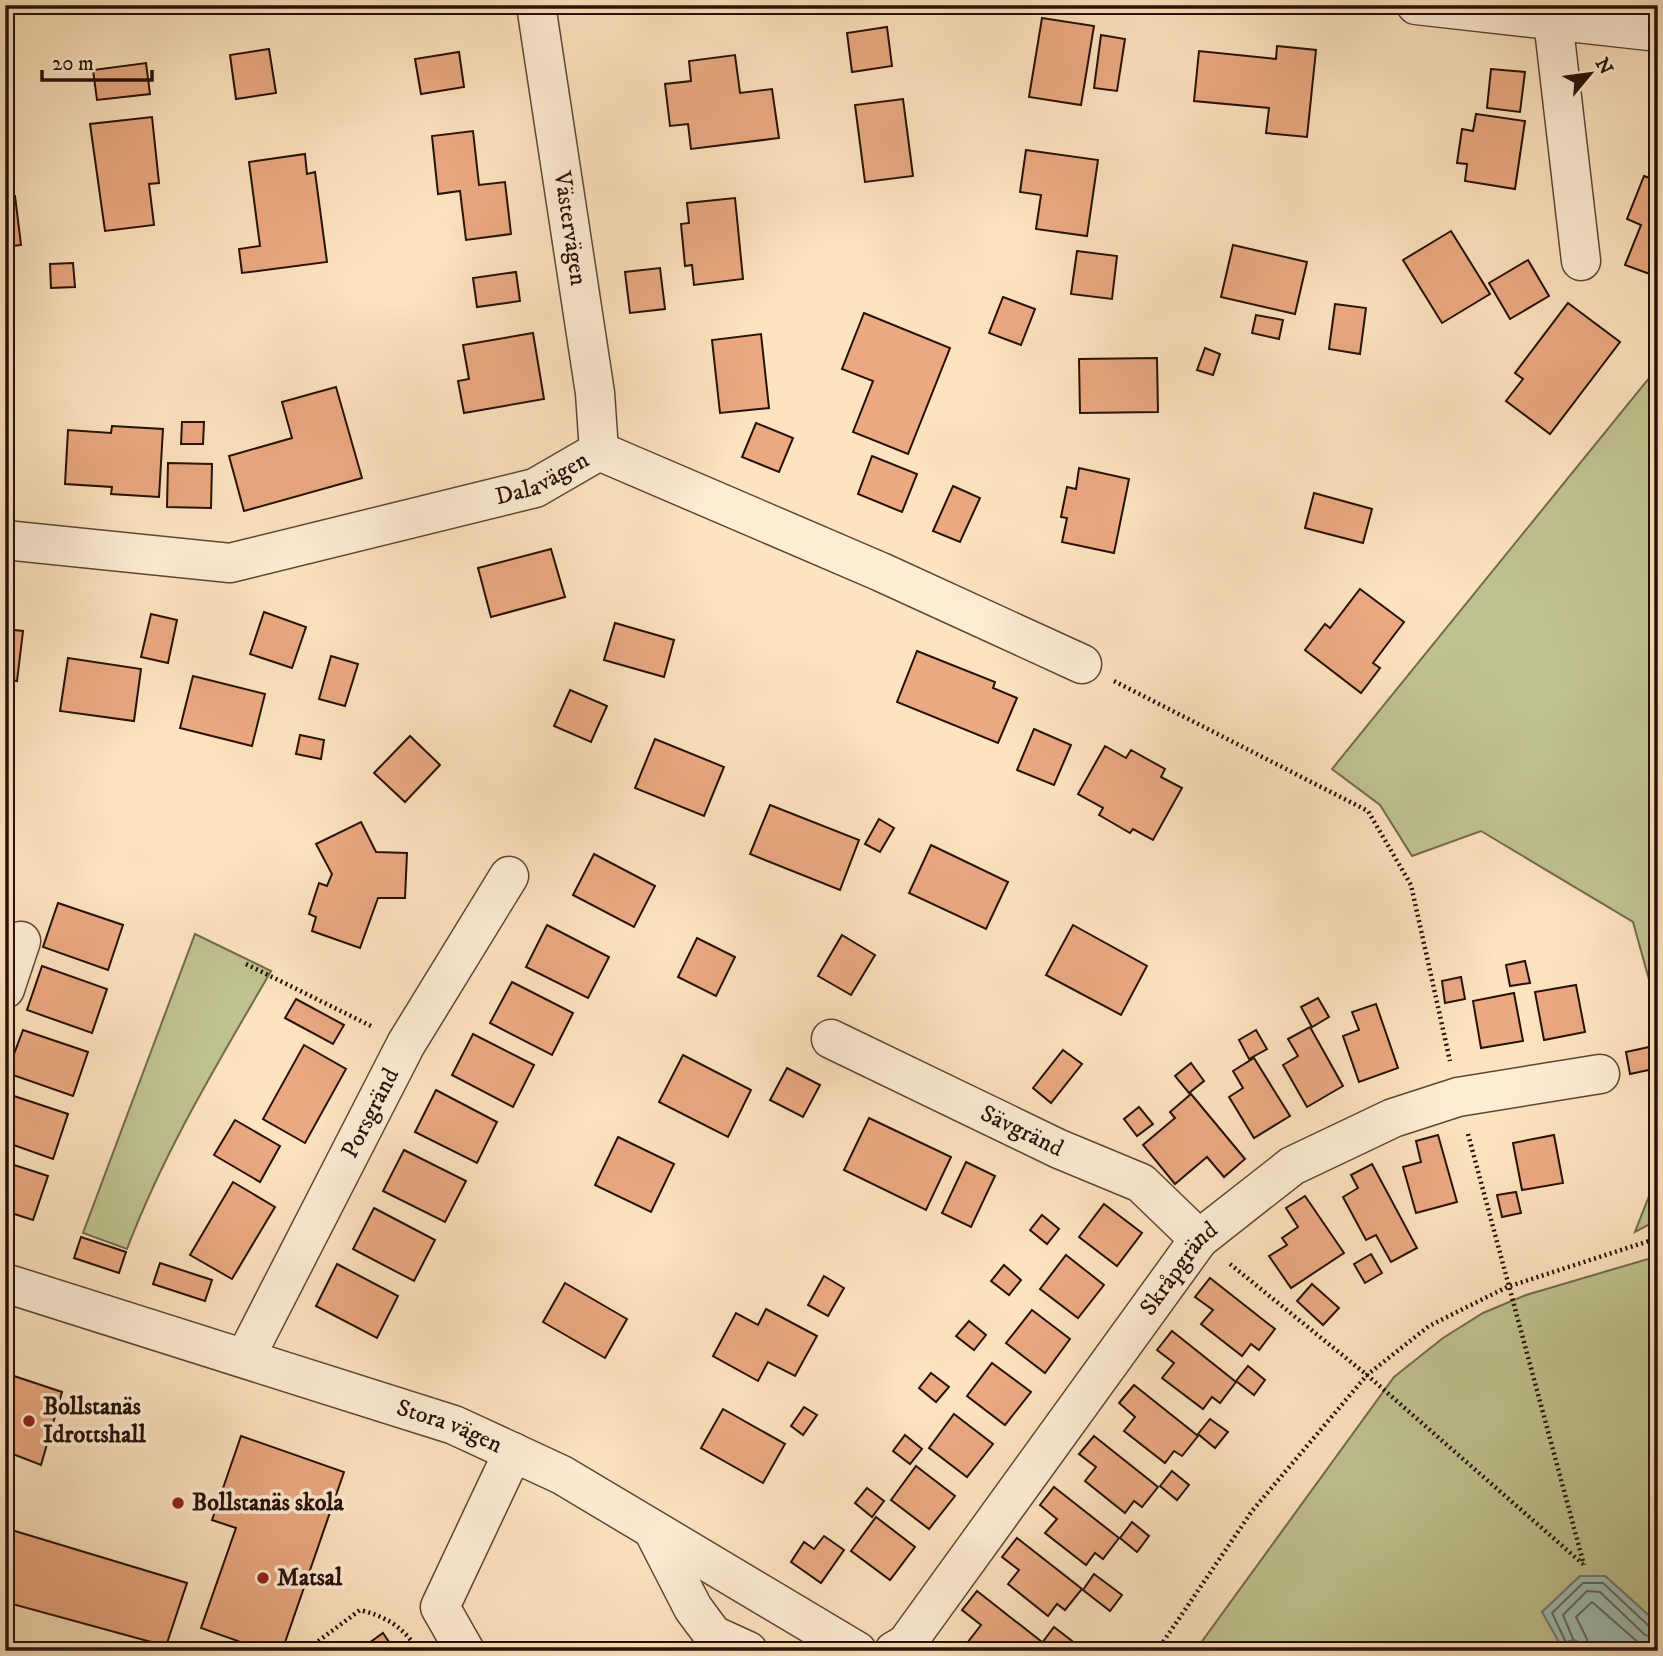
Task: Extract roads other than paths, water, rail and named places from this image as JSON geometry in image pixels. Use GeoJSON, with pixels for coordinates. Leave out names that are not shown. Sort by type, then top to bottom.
{"type":"FeatureCollection","features":[{"type":"Feature","properties":{"kind":"street"},"geometry":{"type":"LineString","coordinates":[[1416,5],[1658,32]]}},
{"type":"Feature","properties":{"kind":"street","name":"Västervägen"},"geometry":{"type":"LineString","coordinates":[[539,6],[595,393],[599,451]]}},
{"type":"Feature","properties":{"kind":"street"},"geometry":{"type":"LineString","coordinates":[[1553,20],[1581,261]]}},
{"type":"Feature","properties":{"kind":"street","name":"Dalavägen"},"geometry":{"type":"LineString","coordinates":[[5,540],[230,563],[536,488],[599,451],[881,572],[1082,664]]}},
{"type":"Feature","properties":{"kind":"street","name":"Porsgränd"},"geometry":{"type":"LineString","coordinates":[[245,1358],[406,1044],[509,876]]}},
{"type":"Feature","properties":{"kind":"street"},"geometry":{"type":"LineString","coordinates":[[5,989],[21,942]]}},
{"type":"Feature","properties":{"kind":"street","name":"Sävgränd"},"geometry":{"type":"LineString","coordinates":[[831,1039],[1059,1149],[1141,1183],[1199,1240]]}},
{"type":"Feature","properties":{"kind":"street","name":"Skråpgränd"},"geometry":{"type":"LineString","coordinates":[[894,1651],[906,1644],[1199,1240],[1292,1166],[1392,1118],[1458,1097],[1600,1074]]}},
{"type":"Feature","properties":{"kind":"street","name":"Stora vägen"},"geometry":{"type":"LineString","coordinates":[[5,1283],[454,1425],[562,1475],[857,1651]]}},
{"type":"Feature","properties":{"kind":"street"},"geometry":{"type":"LineString","coordinates":[[465,1651],[440,1607],[513,1452]]}},
{"type":"Feature","properties":{"kind":"street"},"geometry":{"type":"LineString","coordinates":[[652,1527],[715,1643],[748,1651]]}},
{"type":"Feature","properties":{"kind":"water"},"geometry":{"type":"Polygon","coordinates":[[[1580,1576],[1605,1576],[1654,1620],[1658,1651],[1564,1651],[1542,1612],[1580,1576]]]}},
{"type":"Feature","properties":{"kind":"waterway"},"geometry":{"type":"LineString","coordinates":[[1548,1651],[1574,1644]]}},
{"type":"Feature","properties":{"kind":"place","name":"Bollstanäs Idrottshall"},"geometry":{"type":"Point","coordinates":[29,1421]}},
{"type":"Feature","properties":{"kind":"place","name":"Bollstanäs skola"},"geometry":{"type":"Point","coordinates":[178,1503]}},
{"type":"Feature","properties":{"kind":"place","name":"Matsal"},"geometry":{"type":"Point","coordinates":[263,1578]}}]}
